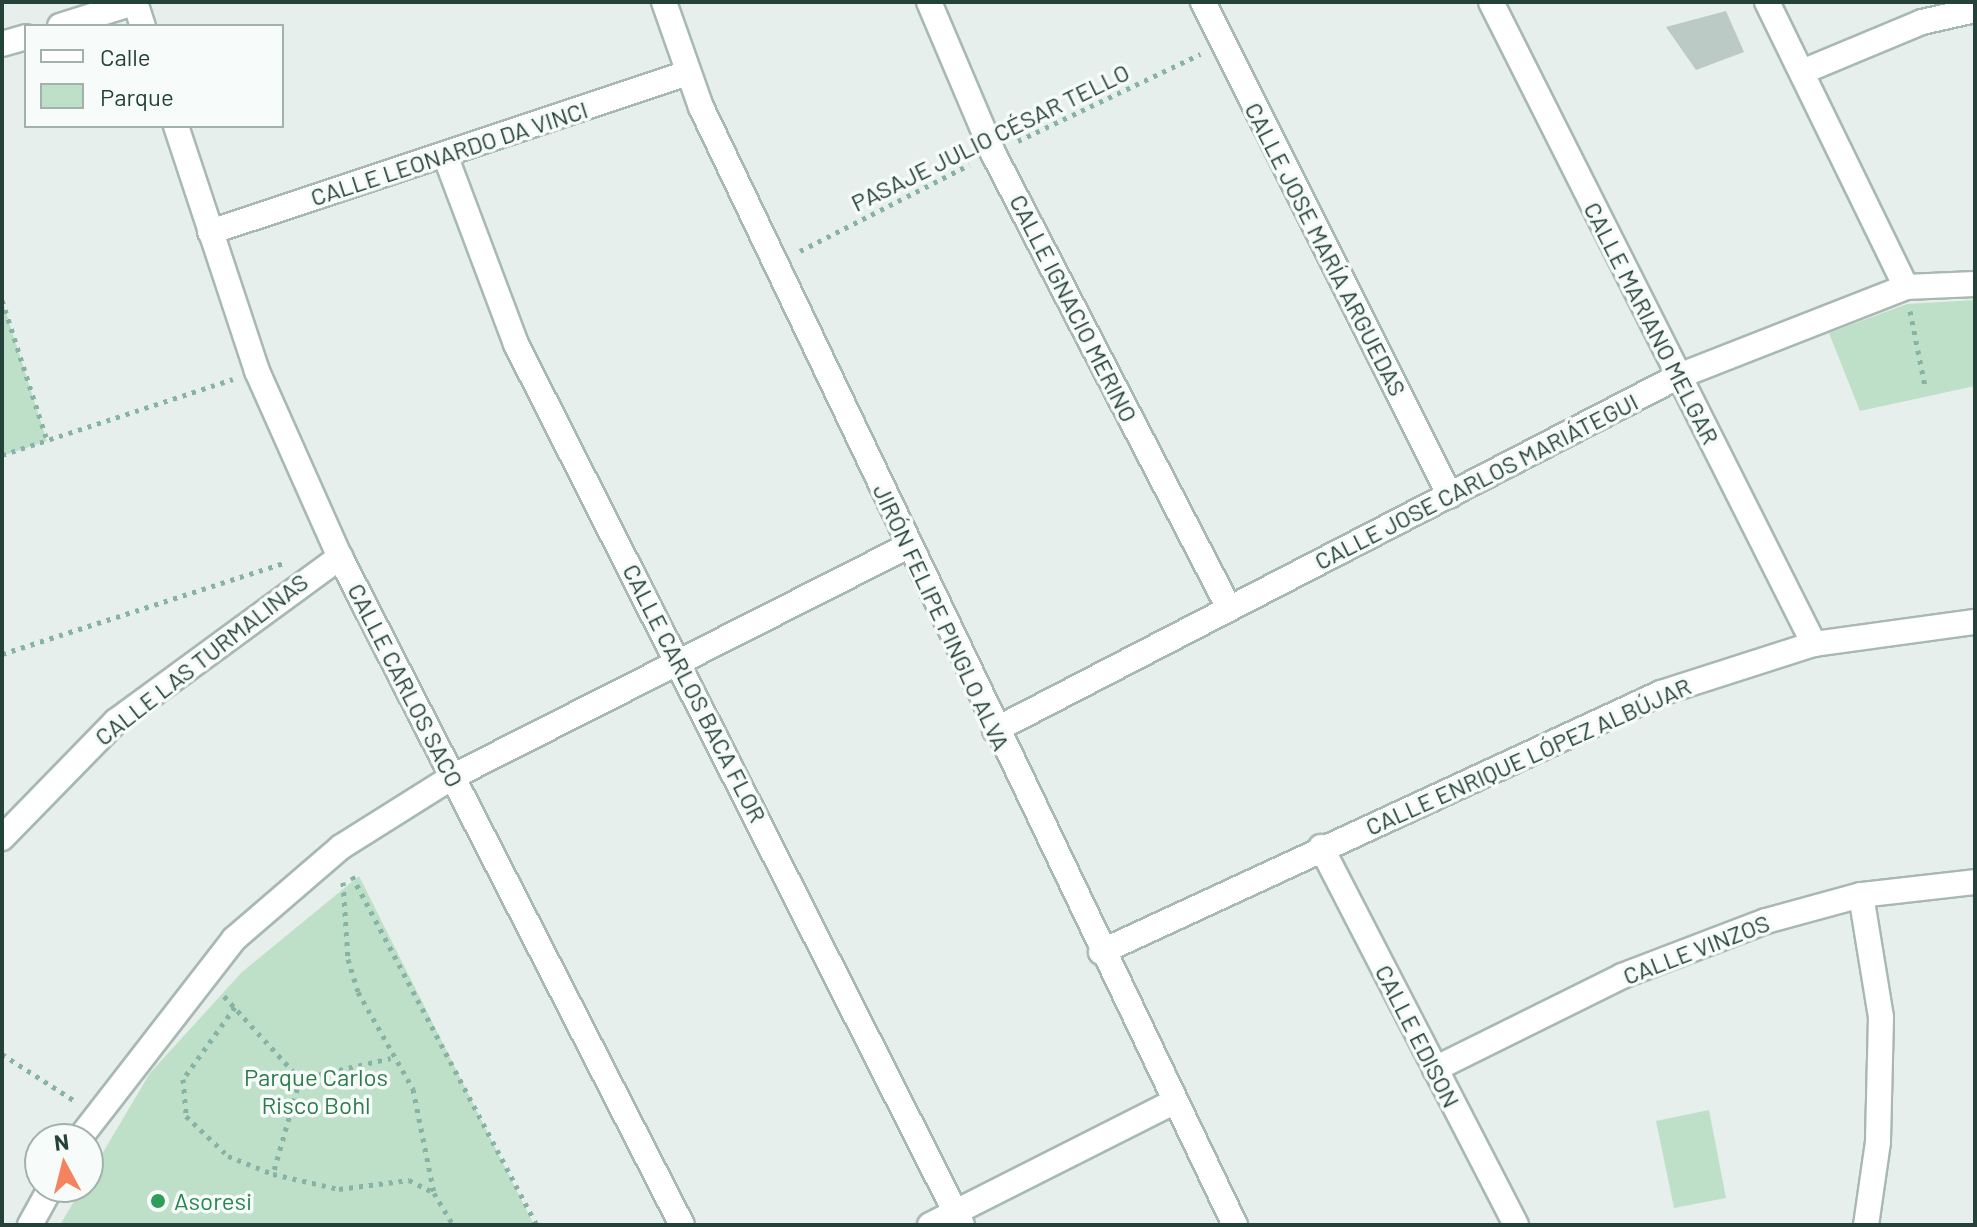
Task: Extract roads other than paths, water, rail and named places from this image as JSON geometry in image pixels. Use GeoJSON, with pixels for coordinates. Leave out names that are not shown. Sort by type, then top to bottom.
{"type":"FeatureCollection","features":[{"type":"Feature","properties":{"kind":"street"},"geometry":{"type":"LineString","coordinates":[[66,24],[136,2],[142,24]]}},
{"type":"Feature","properties":{"kind":"street","name":"JIRÓN FELIPE PINGLO ALVA"},"geometry":{"type":"LineString","coordinates":[[664,2],[688,73],[774,264],[1101,952],[1235,1225]]}},
{"type":"Feature","properties":{"kind":"street","name":"CALLE IGNACIO MERINO"},"geometry":{"type":"LineString","coordinates":[[929,2],[993,153],[1229,608]]}},
{"type":"Feature","properties":{"kind":"street","name":"CALLE JOSE MARÍA ARGUEDAS"},"geometry":{"type":"LineString","coordinates":[[1203,2],[1450,496]]}},
{"type":"Feature","properties":{"kind":"street","name":"CALLE MARIANO MELGAR"},"geometry":{"type":"LineString","coordinates":[[1491,2],[1814,644]]}},
{"type":"Feature","properties":{"kind":"street"},"geometry":{"type":"LineString","coordinates":[[1767,2],[1906,287]]}},
{"type":"Feature","properties":{"kind":"street"},"geometry":{"type":"LineString","coordinates":[[1802,72],[1922,22],[1975,10]]}},
{"type":"Feature","properties":{"kind":"street"},"geometry":{"type":"LineString","coordinates":[[2,44],[24,38]]}},
{"type":"Feature","properties":{"kind":"street","name":"CALLE LEONARDO DA VINCI"},"geometry":{"type":"LineString","coordinates":[[210,232],[688,73]]}},
{"type":"Feature","properties":{"kind":"street","name":"CALLE CARLOS SACO"},"geometry":{"type":"LineString","coordinates":[[177,128],[257,371],[340,557],[682,1225]]}},
{"type":"Feature","properties":{"kind":"street","name":"CALLE CARLOS BACA FLOR"},"geometry":{"type":"LineString","coordinates":[[445,155],[516,344],[682,664],[958,1218]]}},
{"type":"Feature","properties":{"kind":"street","name":"CALLE JOSE CARLOS MARIÁTEGUI"},"geometry":{"type":"LineString","coordinates":[[995,730],[1679,376],[1906,287],[1975,284]]}},
{"type":"Feature","properties":{"kind":"street"},"geometry":{"type":"LineString","coordinates":[[90,1123],[204,975],[341,847],[452,777],[682,664],[908,546]]}},
{"type":"Feature","properties":{"kind":"street","name":"CALLE LAS TURMALINAS"},"geometry":{"type":"LineString","coordinates":[[2,838],[116,721],[314,572],[340,557]]}},
{"type":"Feature","properties":{"kind":"street","name":"CALLE ENRIQUE LÓPEZ ALBÚJAR"},"geometry":{"type":"LineString","coordinates":[[1101,952],[1321,847],[1661,693],[1814,644],[1975,622]]}},
{"type":"Feature","properties":{"kind":"street","name":"CALLE EDISON"},"geometry":{"type":"LineString","coordinates":[[1321,847],[1516,1225]]}},
{"type":"Feature","properties":{"kind":"street","name":"CALLE VINZOS"},"geometry":{"type":"LineString","coordinates":[[1435,1069],[1622,976],[1766,921],[1861,895],[1975,882]]}},
{"type":"Feature","properties":{"kind":"street"},"geometry":{"type":"LineString","coordinates":[[1861,895],[1881,1017],[1878,1142],[1866,1225]]}},
{"type":"Feature","properties":{"kind":"street"},"geometry":{"type":"LineString","coordinates":[[930,1225],[958,1218],[1174,1102]]}},
{"type":"Feature","properties":{"kind":"street"},"geometry":{"type":"LineString","coordinates":[[30,1225],[42,1203]]}},
{"type":"Feature","properties":{"kind":"place","name":"Asoresi"},"geometry":{"type":"Point","coordinates":[158,1201]}},
{"type":"Feature","properties":{"kind":"park label","name":"Parque Carlos Risco Bohl"},"geometry":{"type":"Point","coordinates":[316,1091]}}]}
